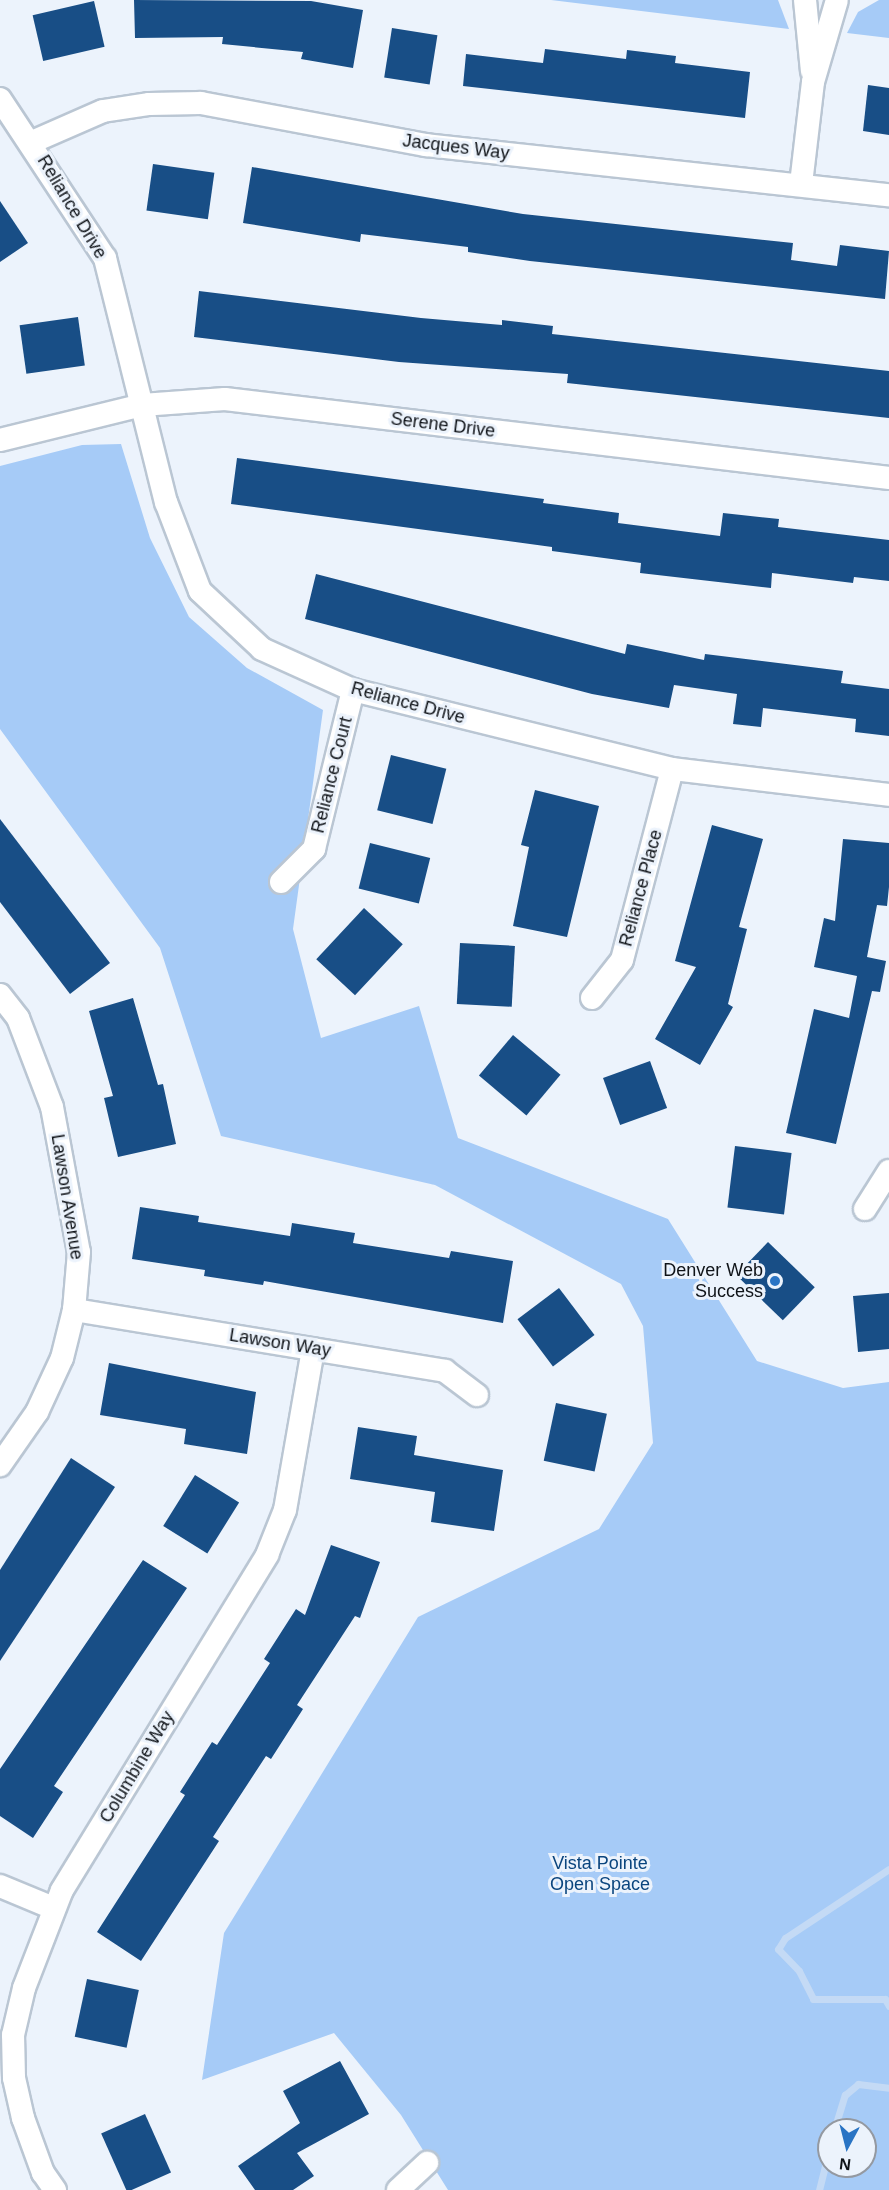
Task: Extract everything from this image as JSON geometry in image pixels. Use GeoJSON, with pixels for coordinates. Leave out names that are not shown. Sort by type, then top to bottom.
{"type":"FeatureCollection","features":[{"type":"Feature","properties":{"kind":"street"},"geometry":{"type":"LineString","coordinates":[[805,0],[813,82]]}},
{"type":"Feature","properties":{"kind":"street"},"geometry":{"type":"LineString","coordinates":[[801,184],[813,82],[837,0]]}},
{"type":"Feature","properties":{"kind":"street","name":"Reliance Drive"},"geometry":{"type":"LineString","coordinates":[[0,99],[32,142],[105,258],[166,502],[200,591],[262,649],[353,690],[672,769],[889,795]]}},
{"type":"Feature","properties":{"kind":"street","name":"Jacques Way"},"geometry":{"type":"LineString","coordinates":[[32,142],[103,111],[149,104],[201,104],[426,145],[889,195]]}},
{"type":"Feature","properties":{"kind":"street","name":"Serene Drive"},"geometry":{"type":"LineString","coordinates":[[0,440],[142,405],[225,399],[889,478]]}},
{"type":"Feature","properties":{"kind":"street","name":"Reliance Court"},"geometry":{"type":"LineString","coordinates":[[281,882],[314,849],[353,690]]}},
{"type":"Feature","properties":{"kind":"street","name":"Reliance Place"},"geometry":{"type":"LineString","coordinates":[[592,998],[622,960],[672,769]]}},
{"type":"Feature","properties":{"kind":"street","name":"Lawson Avenue"},"geometry":{"type":"LineString","coordinates":[[0,994],[18,1018],[52,1107],[79,1252],[74,1310],[62,1358],[37,1412],[0,1465]]}},
{"type":"Feature","properties":{"kind":"street"},"geometry":{"type":"LineString","coordinates":[[865,1209],[889,1171]]}},
{"type":"Feature","properties":{"kind":"street","name":"Lawson Way"},"geometry":{"type":"LineString","coordinates":[[74,1310],[445,1371],[477,1395]]}},
{"type":"Feature","properties":{"kind":"street","name":"Columbine Way"},"geometry":{"type":"LineString","coordinates":[[55,2190],[43,2173],[23,2118],[14,2078],[13,2035],[53,1908],[267,1555],[285,1510],[313,1349]]}},
{"type":"Feature","properties":{"kind":"street"},"geometry":{"type":"LineString","coordinates":[[0,1886],[53,1908]]}},
{"type":"Feature","properties":{"kind":"street"},"geometry":{"type":"LineString","coordinates":[[398,2190],[427,2163]]}},
{"type":"Feature","properties":{"kind":"green space"},"geometry":{"type":"Polygon","coordinates":[[[551,0],[778,0],[789,29],[551,0]]]}},
{"type":"Feature","properties":{"kind":"green space"},"geometry":{"type":"Polygon","coordinates":[[[879,0],[889,0],[889,38],[847,33],[858,12],[879,0]]]}},
{"type":"Feature","properties":{"kind":"green space","name":"Vista Pointe Open Space"},"geometry":{"type":"Polygon","coordinates":[[[121,444],[150,538],[189,617],[247,668],[323,710],[293,929],[321,1038],[419,1006],[458,1138],[668,1219],[757,1361],[843,1388],[889,1382],[889,2190],[448,2190],[401,2115],[334,2033],[202,2080],[224,1933],[418,1617],[599,1529],[653,1443],[643,1326],[621,1284],[435,1185],[221,1136],[160,948],[0,729],[0,466],[82,445],[121,444]]]}},
{"type":"Feature","properties":{"kind":"building"},"geometry":{"type":"Polygon","coordinates":[[[134,0],[311,1],[363,10],[353,68],[301,59],[303,52],[222,44],[223,37],[135,38],[134,0]]]}},
{"type":"Feature","properties":{"kind":"building"},"geometry":{"type":"Polygon","coordinates":[[[94,1],[105,47],[43,61],[33,15],[94,1]]]}},
{"type":"Feature","properties":{"kind":"building"},"geometry":{"type":"Polygon","coordinates":[[[392,28],[437,35],[430,85],[384,77],[392,28]]]}},
{"type":"Feature","properties":{"kind":"building"},"geometry":{"type":"Polygon","coordinates":[[[545,49],[626,59],[627,50],[676,56],[675,63],[750,72],[745,118],[463,86],[466,54],[543,63],[545,49]]]}},
{"type":"Feature","properties":{"kind":"building"},"geometry":{"type":"Polygon","coordinates":[[[868,85],[889,88],[889,135],[863,131],[868,85]]]}},
{"type":"Feature","properties":{"kind":"building"},"geometry":{"type":"Polygon","coordinates":[[[153,164],[214,173],[208,219],[146,211],[153,164]]]}},
{"type":"Feature","properties":{"kind":"building"},"geometry":{"type":"Polygon","coordinates":[[[252,167],[523,214],[793,243],[791,260],[837,266],[840,245],[889,251],[885,299],[530,261],[468,252],[468,247],[361,234],[360,242],[243,223],[252,167]]]}},
{"type":"Feature","properties":{"kind":"building"},"geometry":{"type":"Polygon","coordinates":[[[0,201],[28,243],[0,262],[0,201]]]}},
{"type":"Feature","properties":{"kind":"building"},"geometry":{"type":"Polygon","coordinates":[[[199,291],[421,318],[502,325],[502,320],[553,326],[552,334],[889,371],[889,418],[567,383],[568,374],[399,362],[194,337],[199,291]]]}},
{"type":"Feature","properties":{"kind":"building"},"geometry":{"type":"Polygon","coordinates":[[[78,317],[85,366],[26,374],[20,325],[78,317]]]}},
{"type":"Feature","properties":{"kind":"building"},"geometry":{"type":"Polygon","coordinates":[[[237,458],[544,499],[543,503],[619,513],[618,523],[720,536],[723,513],[779,519],[778,527],[889,540],[889,581],[854,577],[853,583],[772,573],[771,588],[640,573],[641,563],[552,551],[552,547],[231,504],[237,458]]]}},
{"type":"Feature","properties":{"kind":"building"},"geometry":{"type":"Polygon","coordinates":[[[316,574],[625,654],[627,644],[704,660],[705,654],[843,671],[841,683],[889,689],[889,736],[855,732],[856,719],[763,708],[761,727],[733,724],[737,694],[674,685],[669,708],[592,694],[305,619],[316,574]]]}},
{"type":"Feature","properties":{"kind":"building"},"geometry":{"type":"Polygon","coordinates":[[[391,755],[446,769],[433,824],[377,810],[391,755]]]}},
{"type":"Feature","properties":{"kind":"building"},"geometry":{"type":"Polygon","coordinates":[[[535,790],[599,806],[567,937],[513,926],[529,847],[521,845],[535,790]]]}},
{"type":"Feature","properties":{"kind":"building"},"geometry":{"type":"Polygon","coordinates":[[[0,819],[110,963],[70,994],[0,902],[0,819]]]}},
{"type":"Feature","properties":{"kind":"building"},"geometry":{"type":"Polygon","coordinates":[[[712,825],[763,839],[739,927],[747,929],[728,1004],[733,1007],[700,1065],[655,1039],[696,967],[675,961],[712,825]]]}},
{"type":"Feature","properties":{"kind":"building"},"geometry":{"type":"Polygon","coordinates":[[[843,839],[889,843],[889,887],[887,906],[877,905],[867,957],[886,961],[880,992],[872,991],[836,1144],[786,1133],[814,1009],[849,1018],[857,976],[814,967],[824,918],[835,921],[843,839]]]}},
{"type":"Feature","properties":{"kind":"building"},"geometry":{"type":"Polygon","coordinates":[[[370,843],[430,858],[419,904],[359,889],[370,843]]]}},
{"type":"Feature","properties":{"kind":"building"},"geometry":{"type":"Polygon","coordinates":[[[364,908],[403,944],[355,995],[316,959],[364,908]]]}},
{"type":"Feature","properties":{"kind":"building"},"geometry":{"type":"Polygon","coordinates":[[[460,943],[515,946],[512,1007],[457,1004],[460,943]]]}},
{"type":"Feature","properties":{"kind":"building"},"geometry":{"type":"Polygon","coordinates":[[[133,998],[158,1085],[163,1084],[176,1144],[118,1157],[104,1098],[113,1096],[89,1011],[133,998]]]}},
{"type":"Feature","properties":{"kind":"building"},"geometry":{"type":"Polygon","coordinates":[[[513,1035],[560,1075],[526,1115],[479,1076],[513,1035]]]}},
{"type":"Feature","properties":{"kind":"building"},"geometry":{"type":"Polygon","coordinates":[[[650,1061],[667,1108],[620,1125],[603,1078],[650,1061]]]}},
{"type":"Feature","properties":{"kind":"building"},"geometry":{"type":"Polygon","coordinates":[[[735,1146],[792,1153],[784,1214],[727,1208],[735,1146]]]}},
{"type":"Feature","properties":{"kind":"building"},"geometry":{"type":"Polygon","coordinates":[[[140,1207],[199,1216],[198,1222],[290,1236],[292,1223],[355,1233],[353,1243],[449,1258],[451,1251],[513,1261],[503,1323],[264,1281],[263,1285],[204,1276],[205,1270],[132,1259],[140,1207]]]}},
{"type":"Feature","properties":{"kind":"building","name":"Denver Web Success"},"geometry":{"type":"Polygon","coordinates":[[[768,1242],[815,1287],[783,1320],[736,1275],[768,1242]]]}},
{"type":"Feature","properties":{"kind":"building"},"geometry":{"type":"Polygon","coordinates":[[[559,1288],[595,1335],[553,1366],[517,1319],[559,1288]]]}},
{"type":"Feature","properties":{"kind":"building"},"geometry":{"type":"Polygon","coordinates":[[[889,1293],[889,1349],[858,1352],[853,1296],[889,1293]]]}},
{"type":"Feature","properties":{"kind":"building"},"geometry":{"type":"Polygon","coordinates":[[[109,1363],[256,1392],[247,1454],[184,1444],[186,1429],[100,1415],[109,1363]]]}},
{"type":"Feature","properties":{"kind":"building"},"geometry":{"type":"Polygon","coordinates":[[[556,1403],[607,1414],[595,1472],[544,1461],[556,1403]]]}},
{"type":"Feature","properties":{"kind":"building"},"geometry":{"type":"Polygon","coordinates":[[[358,1427],[417,1436],[414,1455],[503,1470],[494,1531],[431,1522],[435,1492],[350,1479],[358,1427]]]}},
{"type":"Feature","properties":{"kind":"building"},"geometry":{"type":"Polygon","coordinates":[[[71,1458],[115,1487],[0,1661],[0,1570],[71,1458]]]}},
{"type":"Feature","properties":{"kind":"building"},"geometry":{"type":"Polygon","coordinates":[[[195,1475],[239,1503],[207,1553],[163,1526],[195,1475]]]}},
{"type":"Feature","properties":{"kind":"building"},"geometry":{"type":"Polygon","coordinates":[[[331,1545],[380,1562],[360,1618],[355,1616],[297,1705],[303,1709],[271,1759],[266,1756],[213,1837],[219,1841],[141,1961],[97,1932],[185,1795],[180,1792],[212,1742],[217,1745],[270,1663],[264,1659],[296,1609],[305,1615],[331,1545]]]}},
{"type":"Feature","properties":{"kind":"building"},"geometry":{"type":"Polygon","coordinates":[[[143,1560],[187,1588],[54,1786],[63,1792],[33,1838],[0,1816],[0,1769],[143,1560]]]}},
{"type":"Feature","properties":{"kind":"building"},"geometry":{"type":"Polygon","coordinates":[[[87,1979],[139,1990],[127,2048],[75,2037],[87,1979]]]}},
{"type":"Feature","properties":{"kind":"building"},"geometry":{"type":"Polygon","coordinates":[[[340,2061],[369,2114],[297,2153],[314,2176],[293,2190],[255,2190],[238,2166],[300,2123],[283,2091],[340,2061]]]}},
{"type":"Feature","properties":{"kind":"building"},"geometry":{"type":"Polygon","coordinates":[[[145,2114],[171,2172],[132,2190],[126,2190],[101,2134],[145,2114]]]}},
{"type":"Feature","properties":{"kind":"waterway"},"geometry":{"type":"LineString","coordinates":[[889,1869],[785,1938],[778,1949],[799,1971],[813,1999],[885,1999],[889,2006]]}},
{"type":"Feature","properties":{"kind":"waterway"},"geometry":{"type":"LineString","coordinates":[[838,2118],[845,2095],[858,2084],[889,2088]]}},
{"type":"Feature","properties":{"kind":"waterway"},"geometry":{"type":"LineString","coordinates":[[819,2190],[822,2178]]}},
{"type":"Feature","properties":{"kind":"place","name":"Denver Web Success"},"geometry":{"type":"Point","coordinates":[775,1281]}}]}
